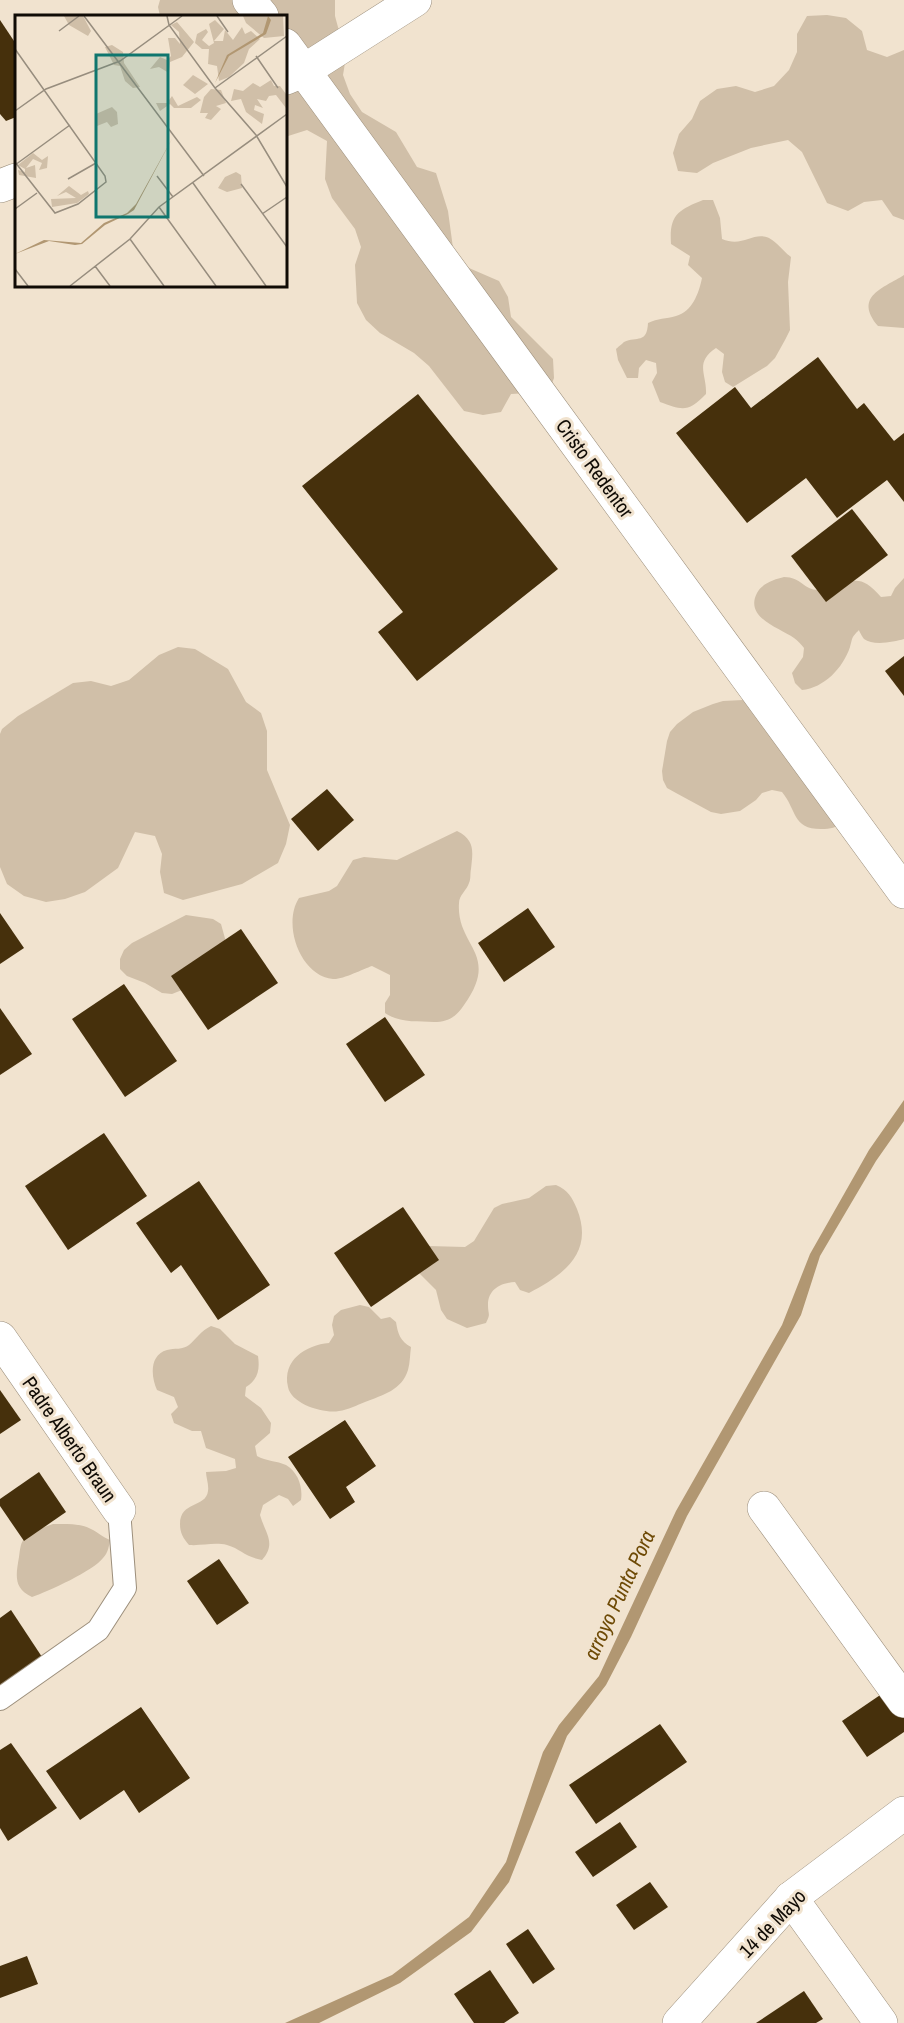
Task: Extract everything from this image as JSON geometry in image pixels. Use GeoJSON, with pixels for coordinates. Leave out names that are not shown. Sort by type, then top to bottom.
{"type":"FeatureCollection","features":[{"type":"Feature","properties":{"kind":"street"},"geometry":{"type":"LineString","coordinates":[[249,0],[261,15]]}},
{"type":"Feature","properties":{"kind":"street"},"geometry":{"type":"LineString","coordinates":[[295,74],[415,0]]}},
{"type":"Feature","properties":{"kind":"street","name":"Cristo Redentor"},"geometry":{"type":"LineString","coordinates":[[286,48],[295,74],[904,892]]}},
{"type":"Feature","properties":{"kind":"street"},"geometry":{"type":"LineString","coordinates":[[0,186],[15,180]]}},
{"type":"Feature","properties":{"kind":"street","name":"Padre Alberto Braun"},"geometry":{"type":"LineString","coordinates":[[1,1341],[119,1510]]}},
{"type":"Feature","properties":{"kind":"street"},"geometry":{"type":"LineString","coordinates":[[764,1508],[904,1701]]}},
{"type":"Feature","properties":{"kind":"street","name":"14 de Mayo"},"geometry":{"type":"LineString","coordinates":[[679,2023],[791,1898],[904,1813]]}},
{"type":"Feature","properties":{"kind":"street"},"geometry":{"type":"LineString","coordinates":[[791,1898],[881,2023]]}},
{"type":"Feature","properties":{"kind":"lane"},"geometry":{"type":"LineString","coordinates":[[0,1699],[98,1630],[124,1588],[119,1510]]}},
{"type":"Feature","properties":{"kind":"shaded area"},"geometry":{"type":"Polygon","coordinates":[[[160,0],[335,0],[335,16],[346,57],[343,75],[350,94],[362,112],[396,132],[417,167],[436,173],[448,211],[453,248],[462,265],[499,281],[508,297],[511,317],[553,359],[554,378],[547,397],[529,393],[511,394],[501,412],[483,415],[464,411],[429,366],[414,353],[380,333],[366,320],[357,303],[355,265],[361,247],[355,229],[332,198],[325,179],[327,141],[307,130],[286,137],[286,15],[160,15],[158,7],[160,0]]]}},
{"type":"Feature","properties":{"kind":"shaded area"},"geometry":{"type":"Polygon","coordinates":[[[827,15],[846,18],[862,31],[867,50],[887,57],[904,50],[904,220],[893,216],[882,200],[864,202],[848,211],[827,203],[802,152],[788,140],[751,148],[713,163],[697,173],[678,171],[673,153],[679,134],[692,119],[700,101],[717,89],[736,86],[755,92],[774,86],[789,70],[797,52],[797,34],[807,16],[827,15]]]}},
{"type":"Feature","properties":{"kind":"shaded area"},"geometry":{"type":"Polygon","coordinates":[[[703,200],[713,200],[720,218],[722,239],[736,242],[763,236],[772,240],[791,257],[788,282],[790,330],[775,358],[767,366],[733,387],[725,382],[722,372],[724,354],[716,348],[709,353],[703,364],[706,394],[689,407],[679,408],[660,402],[652,382],[657,373],[656,363],[646,360],[639,368],[638,378],[627,378],[618,360],[616,349],[624,342],[643,337],[646,334],[648,323],[682,314],[694,301],[702,278],[688,265],[690,256],[671,244],[671,234],[677,215],[687,207],[703,200]]]}},
{"type":"Feature","properties":{"kind":"shaded area"},"geometry":{"type":"Polygon","coordinates":[[[904,275],[904,328],[878,326],[871,316],[870,300],[880,289],[904,275]]]}},
{"type":"Feature","properties":{"kind":"shaded area"},"geometry":{"type":"Polygon","coordinates":[[[784,577],[795,579],[809,588],[818,590],[853,581],[864,582],[881,597],[891,596],[904,578],[904,639],[878,643],[868,641],[864,639],[859,630],[843,662],[832,676],[818,685],[802,690],[795,683],[792,673],[803,657],[804,648],[794,638],[765,621],[755,609],[754,602],[759,590],[769,582],[784,577]]]}},
{"type":"Feature","properties":{"kind":"shaded area"},"geometry":{"type":"Polygon","coordinates":[[[178,647],[195,649],[228,669],[246,702],[261,713],[267,731],[267,770],[290,825],[286,844],[278,863],[242,884],[183,900],[164,893],[160,872],[162,854],[155,836],[135,832],[118,868],[85,892],[65,899],[46,902],[24,896],[7,884],[0,867],[0,734],[2,729],[18,716],[73,683],[91,681],[111,686],[129,680],[159,655],[178,647]]]}},
{"type":"Feature","properties":{"kind":"shaded area"},"geometry":{"type":"Polygon","coordinates":[[[743,700],[843,822],[828,829],[805,826],[796,817],[782,792],[772,790],[762,793],[740,811],[721,814],[711,812],[667,788],[662,771],[670,732],[693,712],[723,701],[743,700]]]}},
{"type":"Feature","properties":{"kind":"shaded area"},"geometry":{"type":"Polygon","coordinates":[[[457,831],[467,838],[472,847],[470,880],[459,903],[460,918],[478,961],[478,973],[474,987],[458,1013],[448,1020],[439,1022],[408,1021],[396,1018],[385,1013],[385,1003],[390,995],[390,975],[372,966],[333,979],[321,976],[311,969],[297,947],[294,934],[292,921],[299,898],[329,891],[337,886],[353,860],[364,857],[397,860],[457,831]]]}},
{"type":"Feature","properties":{"kind":"shaded area"},"geometry":{"type":"Polygon","coordinates":[[[186,915],[213,919],[221,924],[226,942],[182,990],[172,994],[162,993],[127,976],[120,969],[120,959],[124,950],[132,943],[186,915]]]}},
{"type":"Feature","properties":{"kind":"shaded area"},"geometry":{"type":"Polygon","coordinates":[[[904,1100],[904,1121],[876,1161],[820,1256],[801,1315],[687,1516],[606,1685],[567,1736],[509,1882],[471,1932],[400,1983],[319,2023],[285,2023],[392,1975],[469,1917],[506,1862],[543,1752],[559,1725],[599,1676],[676,1511],[782,1325],[810,1254],[869,1150],[904,1100]]]}},
{"type":"Feature","properties":{"kind":"shaded area"},"geometry":{"type":"Polygon","coordinates":[[[556,1185],[564,1189],[571,1197],[581,1224],[582,1238],[573,1260],[554,1278],[529,1293],[520,1290],[515,1282],[496,1288],[490,1295],[489,1316],[486,1323],[467,1328],[447,1319],[441,1310],[436,1290],[415,1269],[428,1246],[465,1247],[474,1241],[494,1208],[529,1198],[546,1186],[556,1185]]]}},
{"type":"Feature","properties":{"kind":"shaded area"},"geometry":{"type":"Polygon","coordinates":[[[360,1305],[369,1307],[381,1319],[390,1317],[396,1322],[400,1337],[411,1347],[409,1367],[405,1377],[391,1391],[349,1409],[325,1411],[302,1403],[290,1393],[288,1387],[287,1377],[292,1362],[304,1351],[329,1343],[334,1335],[332,1325],[334,1316],[341,1310],[360,1305]]]}},
{"type":"Feature","properties":{"kind":"shaded area"},"geometry":{"type":"Polygon","coordinates":[[[211,1326],[220,1329],[235,1344],[258,1356],[257,1374],[246,1387],[245,1396],[261,1408],[271,1423],[270,1433],[255,1446],[257,1456],[286,1465],[297,1476],[300,1485],[301,1500],[293,1506],[288,1499],[279,1495],[263,1505],[260,1515],[269,1538],[269,1548],[262,1560],[227,1545],[189,1545],[181,1530],[181,1517],[184,1512],[206,1496],[208,1489],[206,1472],[236,1468],[235,1459],[206,1448],[201,1431],[192,1431],[174,1423],[171,1414],[178,1407],[174,1397],[157,1390],[153,1367],[154,1361],[161,1353],[187,1347],[211,1326]]]}},
{"type":"Feature","properties":{"kind":"shaded area"},"geometry":{"type":"Polygon","coordinates":[[[53,1524],[73,1524],[95,1531],[110,1540],[108,1549],[103,1558],[90,1569],[32,1597],[22,1589],[17,1580],[21,1545],[29,1534],[53,1524]]]}},
{"type":"Feature","properties":{"kind":"building"},"geometry":{"type":"Polygon","coordinates":[[[0,20],[15,42],[15,117],[6,121],[0,114],[0,20]]]}},
{"type":"Feature","properties":{"kind":"building"},"geometry":{"type":"Polygon","coordinates":[[[818,357],[857,409],[864,403],[894,441],[904,433],[904,502],[887,480],[837,518],[806,478],[747,523],[676,433],[735,387],[751,408],[818,357]]]}},
{"type":"Feature","properties":{"kind":"building"},"geometry":{"type":"Polygon","coordinates":[[[418,394],[558,569],[417,681],[378,632],[403,612],[302,486],[418,394]]]}},
{"type":"Feature","properties":{"kind":"building"},"geometry":{"type":"Polygon","coordinates":[[[852,509],[888,555],[826,602],[791,556],[852,509]]]}},
{"type":"Feature","properties":{"kind":"building"},"geometry":{"type":"Polygon","coordinates":[[[904,656],[904,696],[885,671],[904,656]]]}},
{"type":"Feature","properties":{"kind":"building"},"geometry":{"type":"Polygon","coordinates":[[[327,789],[354,820],[318,851],[291,819],[327,789]]]}},
{"type":"Feature","properties":{"kind":"building"},"geometry":{"type":"Polygon","coordinates":[[[528,908],[555,947],[504,982],[478,943],[528,908]]]}},
{"type":"Feature","properties":{"kind":"building"},"geometry":{"type":"Polygon","coordinates":[[[0,913],[24,948],[0,964],[0,913]]]}},
{"type":"Feature","properties":{"kind":"building"},"geometry":{"type":"Polygon","coordinates":[[[241,929],[278,983],[208,1030],[171,976],[241,929]]]}},
{"type":"Feature","properties":{"kind":"building"},"geometry":{"type":"Polygon","coordinates":[[[124,984],[177,1061],[125,1097],[72,1019],[124,984]]]}},
{"type":"Feature","properties":{"kind":"building"},"geometry":{"type":"Polygon","coordinates":[[[0,1008],[32,1054],[0,1075],[0,1008]]]}},
{"type":"Feature","properties":{"kind":"building"},"geometry":{"type":"Polygon","coordinates":[[[385,1017],[425,1075],[385,1102],[346,1044],[385,1017]]]}},
{"type":"Feature","properties":{"kind":"building"},"geometry":{"type":"Polygon","coordinates":[[[104,1133],[147,1196],[68,1250],[25,1186],[104,1133]]]}},
{"type":"Feature","properties":{"kind":"building"},"geometry":{"type":"Polygon","coordinates":[[[199,1181],[270,1285],[218,1320],[181,1265],[171,1273],[136,1223],[199,1181]]]}},
{"type":"Feature","properties":{"kind":"building"},"geometry":{"type":"Polygon","coordinates":[[[403,1207],[439,1260],[371,1307],[334,1253],[403,1207]]]}},
{"type":"Feature","properties":{"kind":"building"},"geometry":{"type":"Polygon","coordinates":[[[0,1390],[21,1420],[0,1434],[0,1390]]]}},
{"type":"Feature","properties":{"kind":"building"},"geometry":{"type":"Polygon","coordinates":[[[345,1420],[376,1466],[346,1487],[355,1502],[330,1519],[288,1457],[345,1420]]]}},
{"type":"Feature","properties":{"kind":"building"},"geometry":{"type":"Polygon","coordinates":[[[39,1472],[66,1512],[24,1541],[0,1506],[0,1499],[39,1472]]]}},
{"type":"Feature","properties":{"kind":"building"},"geometry":{"type":"Polygon","coordinates":[[[219,1559],[249,1603],[217,1625],[187,1581],[219,1559]]]}},
{"type":"Feature","properties":{"kind":"building"},"geometry":{"type":"Polygon","coordinates":[[[11,1610],[44,1660],[0,1689],[0,1618],[11,1610]]]}},
{"type":"Feature","properties":{"kind":"building"},"geometry":{"type":"Polygon","coordinates":[[[889,1689],[904,1711],[904,1732],[867,1757],[842,1721],[889,1689]]]}},
{"type":"Feature","properties":{"kind":"building"},"geometry":{"type":"Polygon","coordinates":[[[141,1707],[190,1778],[139,1813],[124,1790],[80,1820],[46,1771],[141,1707]]]}},
{"type":"Feature","properties":{"kind":"building"},"geometry":{"type":"Polygon","coordinates":[[[660,1724],[687,1762],[596,1824],[569,1785],[660,1724]]]}},
{"type":"Feature","properties":{"kind":"building"},"geometry":{"type":"Polygon","coordinates":[[[11,1743],[57,1808],[8,1841],[0,1828],[0,1750],[11,1743]]]}},
{"type":"Feature","properties":{"kind":"building"},"geometry":{"type":"Polygon","coordinates":[[[620,1822],[637,1847],[593,1877],[575,1852],[620,1822]]]}},
{"type":"Feature","properties":{"kind":"building"},"geometry":{"type":"Polygon","coordinates":[[[650,1882],[668,1907],[634,1930],[616,1905],[650,1882]]]}},
{"type":"Feature","properties":{"kind":"building"},"geometry":{"type":"Polygon","coordinates":[[[528,1929],[555,1969],[533,1984],[506,1944],[528,1929]]]}},
{"type":"Feature","properties":{"kind":"building"},"geometry":{"type":"Polygon","coordinates":[[[27,1956],[38,1984],[0,1998],[0,1966],[27,1956]]]}},
{"type":"Feature","properties":{"kind":"building"},"geometry":{"type":"Polygon","coordinates":[[[490,1970],[519,2013],[504,2023],[474,2023],[454,1994],[490,1970]]]}},
{"type":"Feature","properties":{"kind":"building"},"geometry":{"type":"Polygon","coordinates":[[[804,1991],[823,2019],[816,2023],[756,2023],[804,1991]]]}},
{"type":"Feature","properties":{"kind":"water label","name":"arroyo Punta Pora"},"geometry":{"type":"Point","coordinates":[619,1595]}}]}
